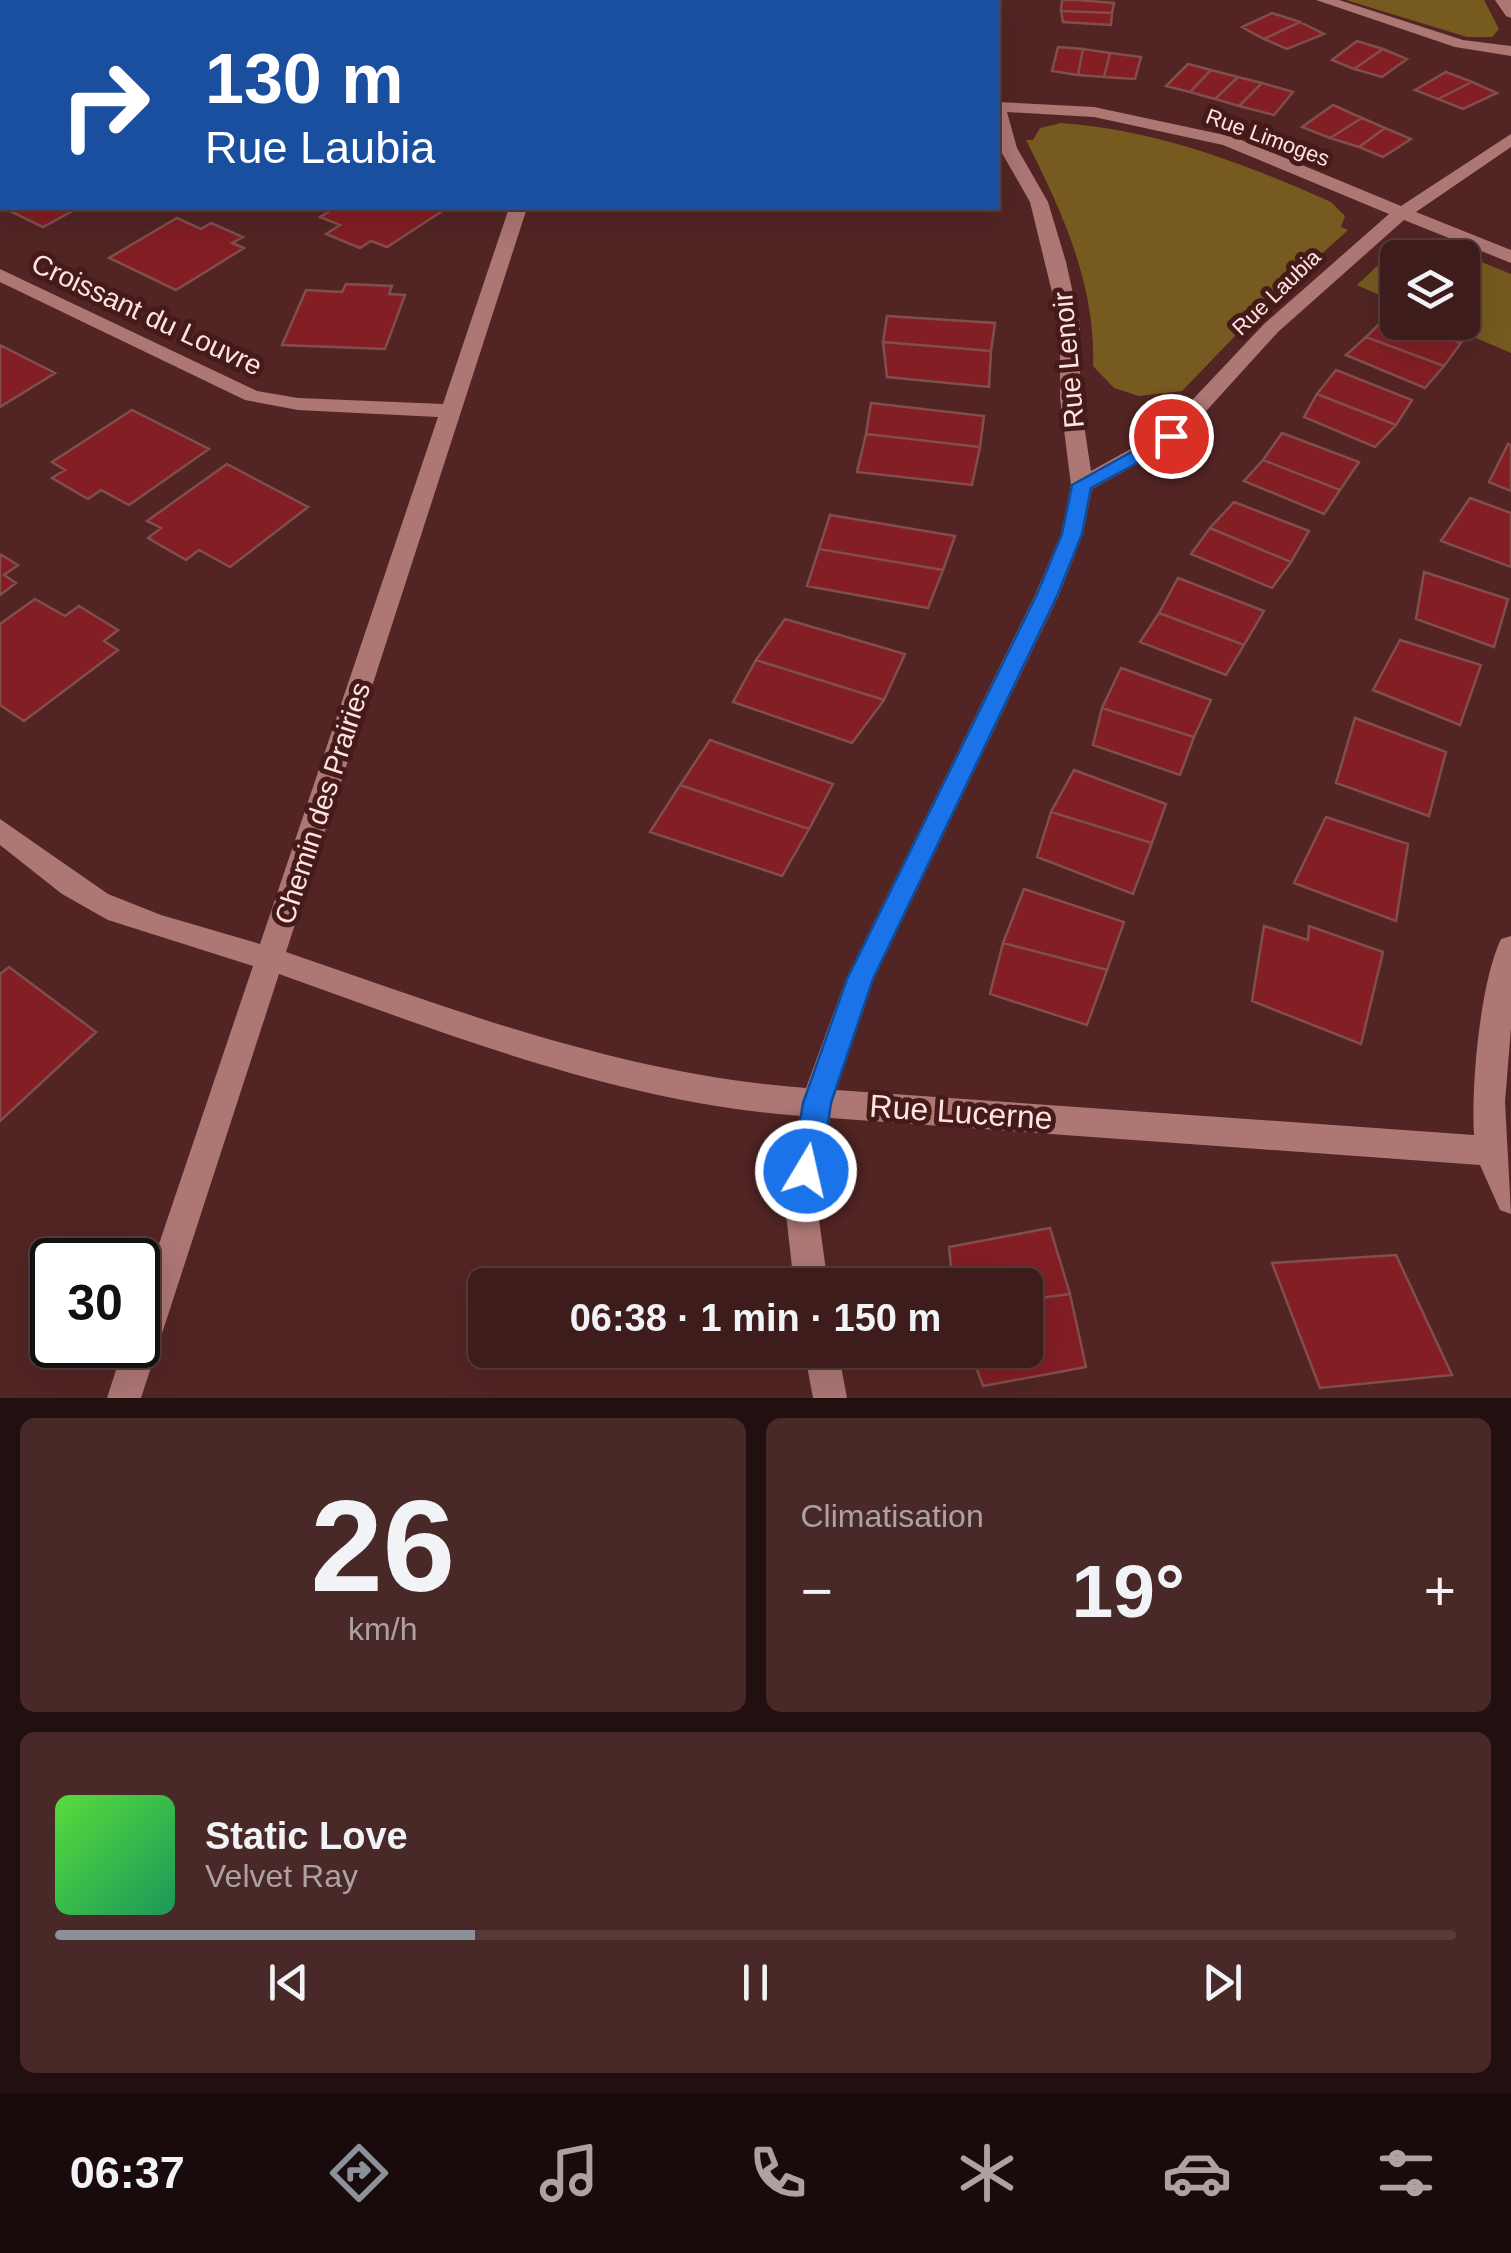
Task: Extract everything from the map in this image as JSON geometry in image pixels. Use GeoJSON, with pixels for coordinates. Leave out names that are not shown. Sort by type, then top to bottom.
{"type":"FeatureCollection","features":[{"type":"Feature","properties":{"kind":"street"},"geometry":{"type":"LineString","coordinates":[[1324,0],[1461,44],[1511,51]]}},
{"type":"Feature","properties":{"kind":"street"},"geometry":{"type":"LineString","coordinates":[[1503,0],[1511,13]]}},
{"type":"Feature","properties":{"kind":"street","name":"Rue Limoges"},"geometry":{"type":"LineString","coordinates":[[1000,108],[1094,112],[1228,141],[1511,258]]}},
{"type":"Feature","properties":{"kind":"street","name":"Rue Lenoir"},"geometry":{"type":"LineString","coordinates":[[809,1268],[801,1205],[817,1103],[860,979],[1047,594],[1072,534],[1082,485],[1070,398],[1070,325],[1057,262],[1039,202],[1008,148],[1000,116]]}},
{"type":"Feature","properties":{"kind":"street","name":"Rue Laubia"},"geometry":{"type":"LineString","coordinates":[[1082,485],[1171,436],[1271,328],[1401,213],[1511,138]]}},
{"type":"Feature","properties":{"kind":"street","name":"Chemin des Prairies"},"geometry":{"type":"LineString","coordinates":[[124,1398],[517,210]]}},
{"type":"Feature","properties":{"kind":"street","name":"Croissant du Louvre"},"geometry":{"type":"LineString","coordinates":[[0,275],[252,396],[298,404],[451,411]]}},
{"type":"Feature","properties":{"kind":"street","name":"Rue Lucerne"},"geometry":{"type":"LineString","coordinates":[[0,830],[71,886],[151,924],[271,959],[601,1073],[699,1093],[1491,1151]]}},
{"type":"Feature","properties":{"kind":"street"},"geometry":{"type":"LineString","coordinates":[[1511,948],[1502,986],[1492,1090],[1491,1151],[1511,1199]]}},
{"type":"Feature","properties":{"kind":"street"},"geometry":{"type":"LineString","coordinates":[[824,1368],[830,1398]]}},
{"type":"Feature","properties":{"kind":"shaded area"},"geometry":{"type":"Polygon","coordinates":[[[1346,0],[1484,0],[1499,29],[1492,37],[1467,37],[1346,0]]]}},
{"type":"Feature","properties":{"kind":"shaded area"},"geometry":{"type":"Polygon","coordinates":[[[1061,123],[1165,141],[1265,174],[1331,202],[1345,216],[1341,227],[1348,230],[1264,306],[1182,391],[1139,396],[1114,388],[1093,366],[1083,278],[1064,221],[1026,140],[1033,140],[1040,128],[1061,123]]]}},
{"type":"Feature","properties":{"kind":"shaded area"},"geometry":{"type":"Polygon","coordinates":[[[1480,261],[1511,274],[1511,353],[1480,340],[1480,261]]]}},
{"type":"Feature","properties":{"kind":"shaded area"},"geometry":{"type":"Polygon","coordinates":[[[1380,263],[1380,295],[1357,285],[1380,263]]]}},
{"type":"Feature","properties":{"kind":"building"},"geometry":{"type":"Polygon","coordinates":[[[1062,0],[1114,3],[1112,13],[1061,11],[1062,0]]]}},
{"type":"Feature","properties":{"kind":"building"},"geometry":{"type":"Polygon","coordinates":[[[1061,11],[1112,13],[1111,25],[1063,22],[1061,11]]]}},
{"type":"Feature","properties":{"kind":"building"},"geometry":{"type":"Polygon","coordinates":[[[1272,13],[1300,22],[1264,39],[1242,27],[1272,13]]]}},
{"type":"Feature","properties":{"kind":"building"},"geometry":{"type":"Polygon","coordinates":[[[1300,22],[1324,34],[1287,49],[1264,39],[1300,22]]]}},
{"type":"Feature","properties":{"kind":"building"},"geometry":{"type":"Polygon","coordinates":[[[1357,41],[1383,49],[1354,69],[1332,60],[1357,41]]]}},
{"type":"Feature","properties":{"kind":"building"},"geometry":{"type":"Polygon","coordinates":[[[1058,47],[1083,49],[1078,75],[1052,71],[1058,47]]]}},
{"type":"Feature","properties":{"kind":"building"},"geometry":{"type":"Polygon","coordinates":[[[1083,49],[1110,53],[1104,77],[1078,75],[1083,49]]]}},
{"type":"Feature","properties":{"kind":"building"},"geometry":{"type":"Polygon","coordinates":[[[1383,49],[1407,59],[1382,77],[1354,69],[1383,49]]]}},
{"type":"Feature","properties":{"kind":"building"},"geometry":{"type":"Polygon","coordinates":[[[1110,53],[1141,57],[1135,79],[1104,77],[1110,53]]]}},
{"type":"Feature","properties":{"kind":"building"},"geometry":{"type":"Polygon","coordinates":[[[1188,64],[1211,70],[1190,92],[1166,86],[1188,64]]]}},
{"type":"Feature","properties":{"kind":"building"},"geometry":{"type":"Polygon","coordinates":[[[1211,70],[1238,77],[1215,99],[1190,92],[1211,70]]]}},
{"type":"Feature","properties":{"kind":"building"},"geometry":{"type":"Polygon","coordinates":[[[1446,72],[1472,82],[1438,99],[1415,90],[1446,72]]]}},
{"type":"Feature","properties":{"kind":"building"},"geometry":{"type":"Polygon","coordinates":[[[1238,77],[1262,83],[1239,106],[1215,99],[1238,77]]]}},
{"type":"Feature","properties":{"kind":"building"},"geometry":{"type":"Polygon","coordinates":[[[1472,82],[1497,93],[1463,109],[1438,99],[1472,82]]]}},
{"type":"Feature","properties":{"kind":"building"},"geometry":{"type":"Polygon","coordinates":[[[1262,83],[1293,92],[1274,115],[1239,106],[1262,83]]]}},
{"type":"Feature","properties":{"kind":"building"},"geometry":{"type":"Polygon","coordinates":[[[1333,105],[1362,118],[1330,138],[1302,127],[1333,105]]]}},
{"type":"Feature","properties":{"kind":"building"},"geometry":{"type":"Polygon","coordinates":[[[1362,118],[1385,128],[1359,147],[1330,138],[1362,118]]]}},
{"type":"Feature","properties":{"kind":"building"},"geometry":{"type":"Polygon","coordinates":[[[1385,128],[1411,139],[1383,157],[1359,147],[1385,128]]]}},
{"type":"Feature","properties":{"kind":"building"},"geometry":{"type":"Polygon","coordinates":[[[8,210],[74,210],[43,227],[8,210]]]}},
{"type":"Feature","properties":{"kind":"building"},"geometry":{"type":"Polygon","coordinates":[[[332,210],[444,210],[387,247],[371,241],[360,248],[326,234],[340,225],[320,217],[332,210]]]}},
{"type":"Feature","properties":{"kind":"building"},"geometry":{"type":"Polygon","coordinates":[[[177,218],[201,229],[211,223],[243,237],[232,243],[244,248],[176,290],[109,258],[177,218]]]}},
{"type":"Feature","properties":{"kind":"building"},"geometry":{"type":"Polygon","coordinates":[[[346,284],[392,286],[389,294],[405,295],[385,349],[282,345],[306,290],[342,292],[346,284]]]}},
{"type":"Feature","properties":{"kind":"building"},"geometry":{"type":"Polygon","coordinates":[[[887,316],[995,323],[991,351],[883,342],[887,316]]]}},
{"type":"Feature","properties":{"kind":"building"},"geometry":{"type":"Polygon","coordinates":[[[1380,323],[1380,340],[1461,343],[1444,366],[1366,337],[1380,323]]]}},
{"type":"Feature","properties":{"kind":"building"},"geometry":{"type":"Polygon","coordinates":[[[1366,337],[1444,366],[1425,388],[1346,355],[1366,337]]]}},
{"type":"Feature","properties":{"kind":"building"},"geometry":{"type":"Polygon","coordinates":[[[883,342],[991,351],[989,387],[887,377],[883,342]]]}},
{"type":"Feature","properties":{"kind":"building"},"geometry":{"type":"Polygon","coordinates":[[[0,345],[55,373],[0,407],[0,345]]]}},
{"type":"Feature","properties":{"kind":"building"},"geometry":{"type":"Polygon","coordinates":[[[1336,370],[1412,400],[1396,425],[1317,394],[1336,370]]]}},
{"type":"Feature","properties":{"kind":"building"},"geometry":{"type":"Polygon","coordinates":[[[1317,394],[1396,425],[1375,447],[1304,417],[1317,394]]]}},
{"type":"Feature","properties":{"kind":"building"},"geometry":{"type":"Polygon","coordinates":[[[871,403],[984,416],[980,447],[866,434],[871,403]]]}},
{"type":"Feature","properties":{"kind":"building"},"geometry":{"type":"Polygon","coordinates":[[[132,410],[209,449],[129,505],[101,490],[88,499],[52,478],[65,470],[52,462],[132,410]]]}},
{"type":"Feature","properties":{"kind":"building"},"geometry":{"type":"Polygon","coordinates":[[[1282,433],[1359,462],[1340,490],[1263,460],[1282,433]]]}},
{"type":"Feature","properties":{"kind":"building"},"geometry":{"type":"Polygon","coordinates":[[[866,434],[980,447],[972,485],[857,472],[866,434]]]}},
{"type":"Feature","properties":{"kind":"building"},"geometry":{"type":"Polygon","coordinates":[[[1508,444],[1511,445],[1511,491],[1489,482],[1508,444]]]}},
{"type":"Feature","properties":{"kind":"building"},"geometry":{"type":"Polygon","coordinates":[[[1263,460],[1340,490],[1324,514],[1244,481],[1263,460]]]}},
{"type":"Feature","properties":{"kind":"building"},"geometry":{"type":"Polygon","coordinates":[[[227,464],[308,507],[230,567],[199,550],[186,560],[148,538],[161,528],[147,521],[227,464]]]}},
{"type":"Feature","properties":{"kind":"building"},"geometry":{"type":"Polygon","coordinates":[[[1470,498],[1511,513],[1511,567],[1441,541],[1470,498]]]}},
{"type":"Feature","properties":{"kind":"building"},"geometry":{"type":"Polygon","coordinates":[[[1234,502],[1309,531],[1291,562],[1210,528],[1234,502]]]}},
{"type":"Feature","properties":{"kind":"building"},"geometry":{"type":"Polygon","coordinates":[[[830,515],[955,536],[943,570],[819,549],[830,515]]]}},
{"type":"Feature","properties":{"kind":"building"},"geometry":{"type":"Polygon","coordinates":[[[1210,528],[1291,562],[1272,588],[1191,554],[1210,528]]]}},
{"type":"Feature","properties":{"kind":"building"},"geometry":{"type":"Polygon","coordinates":[[[819,549],[943,570],[928,608],[807,586],[819,549]]]}},
{"type":"Feature","properties":{"kind":"building"},"geometry":{"type":"Polygon","coordinates":[[[0,554],[18,565],[4,575],[16,583],[0,595],[0,554]]]}},
{"type":"Feature","properties":{"kind":"building"},"geometry":{"type":"Polygon","coordinates":[[[1424,572],[1508,599],[1494,647],[1416,619],[1424,572]]]}},
{"type":"Feature","properties":{"kind":"building"},"geometry":{"type":"Polygon","coordinates":[[[1178,578],[1264,611],[1244,645],[1159,613],[1178,578]]]}},
{"type":"Feature","properties":{"kind":"building"},"geometry":{"type":"Polygon","coordinates":[[[35,599],[65,616],[79,606],[118,630],[104,641],[118,650],[24,721],[0,705],[0,624],[35,599]]]}},
{"type":"Feature","properties":{"kind":"building"},"geometry":{"type":"Polygon","coordinates":[[[1159,613],[1244,645],[1226,675],[1140,642],[1159,613]]]}},
{"type":"Feature","properties":{"kind":"building"},"geometry":{"type":"Polygon","coordinates":[[[785,619],[905,654],[884,700],[756,660],[785,619]]]}},
{"type":"Feature","properties":{"kind":"building"},"geometry":{"type":"Polygon","coordinates":[[[1400,640],[1481,665],[1460,725],[1373,690],[1400,640]]]}},
{"type":"Feature","properties":{"kind":"building"},"geometry":{"type":"Polygon","coordinates":[[[756,660],[884,700],[852,743],[733,702],[756,660]]]}},
{"type":"Feature","properties":{"kind":"building"},"geometry":{"type":"Polygon","coordinates":[[[1121,668],[1211,700],[1194,737],[1102,708],[1121,668]]]}},
{"type":"Feature","properties":{"kind":"building"},"geometry":{"type":"Polygon","coordinates":[[[1102,708],[1194,737],[1180,775],[1093,745],[1102,708]]]}},
{"type":"Feature","properties":{"kind":"building"},"geometry":{"type":"Polygon","coordinates":[[[1355,718],[1446,752],[1429,816],[1336,783],[1355,718]]]}},
{"type":"Feature","properties":{"kind":"building"},"geometry":{"type":"Polygon","coordinates":[[[710,740],[833,784],[809,829],[680,785],[710,740]]]}},
{"type":"Feature","properties":{"kind":"building"},"geometry":{"type":"Polygon","coordinates":[[[1074,770],[1166,804],[1152,843],[1051,812],[1074,770]]]}},
{"type":"Feature","properties":{"kind":"building"},"geometry":{"type":"Polygon","coordinates":[[[680,785],[809,829],[782,876],[650,832],[680,785]]]}},
{"type":"Feature","properties":{"kind":"building"},"geometry":{"type":"Polygon","coordinates":[[[1051,812],[1152,843],[1133,894],[1037,857],[1051,812]]]}},
{"type":"Feature","properties":{"kind":"building"},"geometry":{"type":"Polygon","coordinates":[[[1326,817],[1408,844],[1396,921],[1294,883],[1326,817]]]}},
{"type":"Feature","properties":{"kind":"building"},"geometry":{"type":"Polygon","coordinates":[[[1024,889],[1124,922],[1107,970],[1003,943],[1024,889]]]}},
{"type":"Feature","properties":{"kind":"building"},"geometry":{"type":"Polygon","coordinates":[[[1264,926],[1308,940],[1309,926],[1383,952],[1361,1044],[1252,1001],[1264,926]]]}},
{"type":"Feature","properties":{"kind":"building"},"geometry":{"type":"Polygon","coordinates":[[[1003,943],[1107,970],[1087,1025],[990,994],[1003,943]]]}},
{"type":"Feature","properties":{"kind":"building"},"geometry":{"type":"Polygon","coordinates":[[[9,967],[96,1032],[0,1121],[0,974],[9,967]]]}},
{"type":"Feature","properties":{"kind":"building"},"geometry":{"type":"Polygon","coordinates":[[[1050,1228],[1070,1294],[1043,1298],[1043,1268],[951,1268],[949,1247],[1050,1228]]]}},
{"type":"Feature","properties":{"kind":"building"},"geometry":{"type":"Polygon","coordinates":[[[1396,1255],[1452,1375],[1320,1388],[1272,1263],[1396,1255]]]}},
{"type":"Feature","properties":{"kind":"building"},"geometry":{"type":"Polygon","coordinates":[[[1070,1294],[1086,1367],[983,1386],[976,1368],[1043,1368],[1043,1298],[1070,1294]]]}},
{"type":"Feature","properties":{"kind":"route"},"geometry":{"type":"LineString","coordinates":[[806,1171],[817,1103],[860,979],[1047,594],[1072,534],[1082,485],[1171,436]]}}]}
